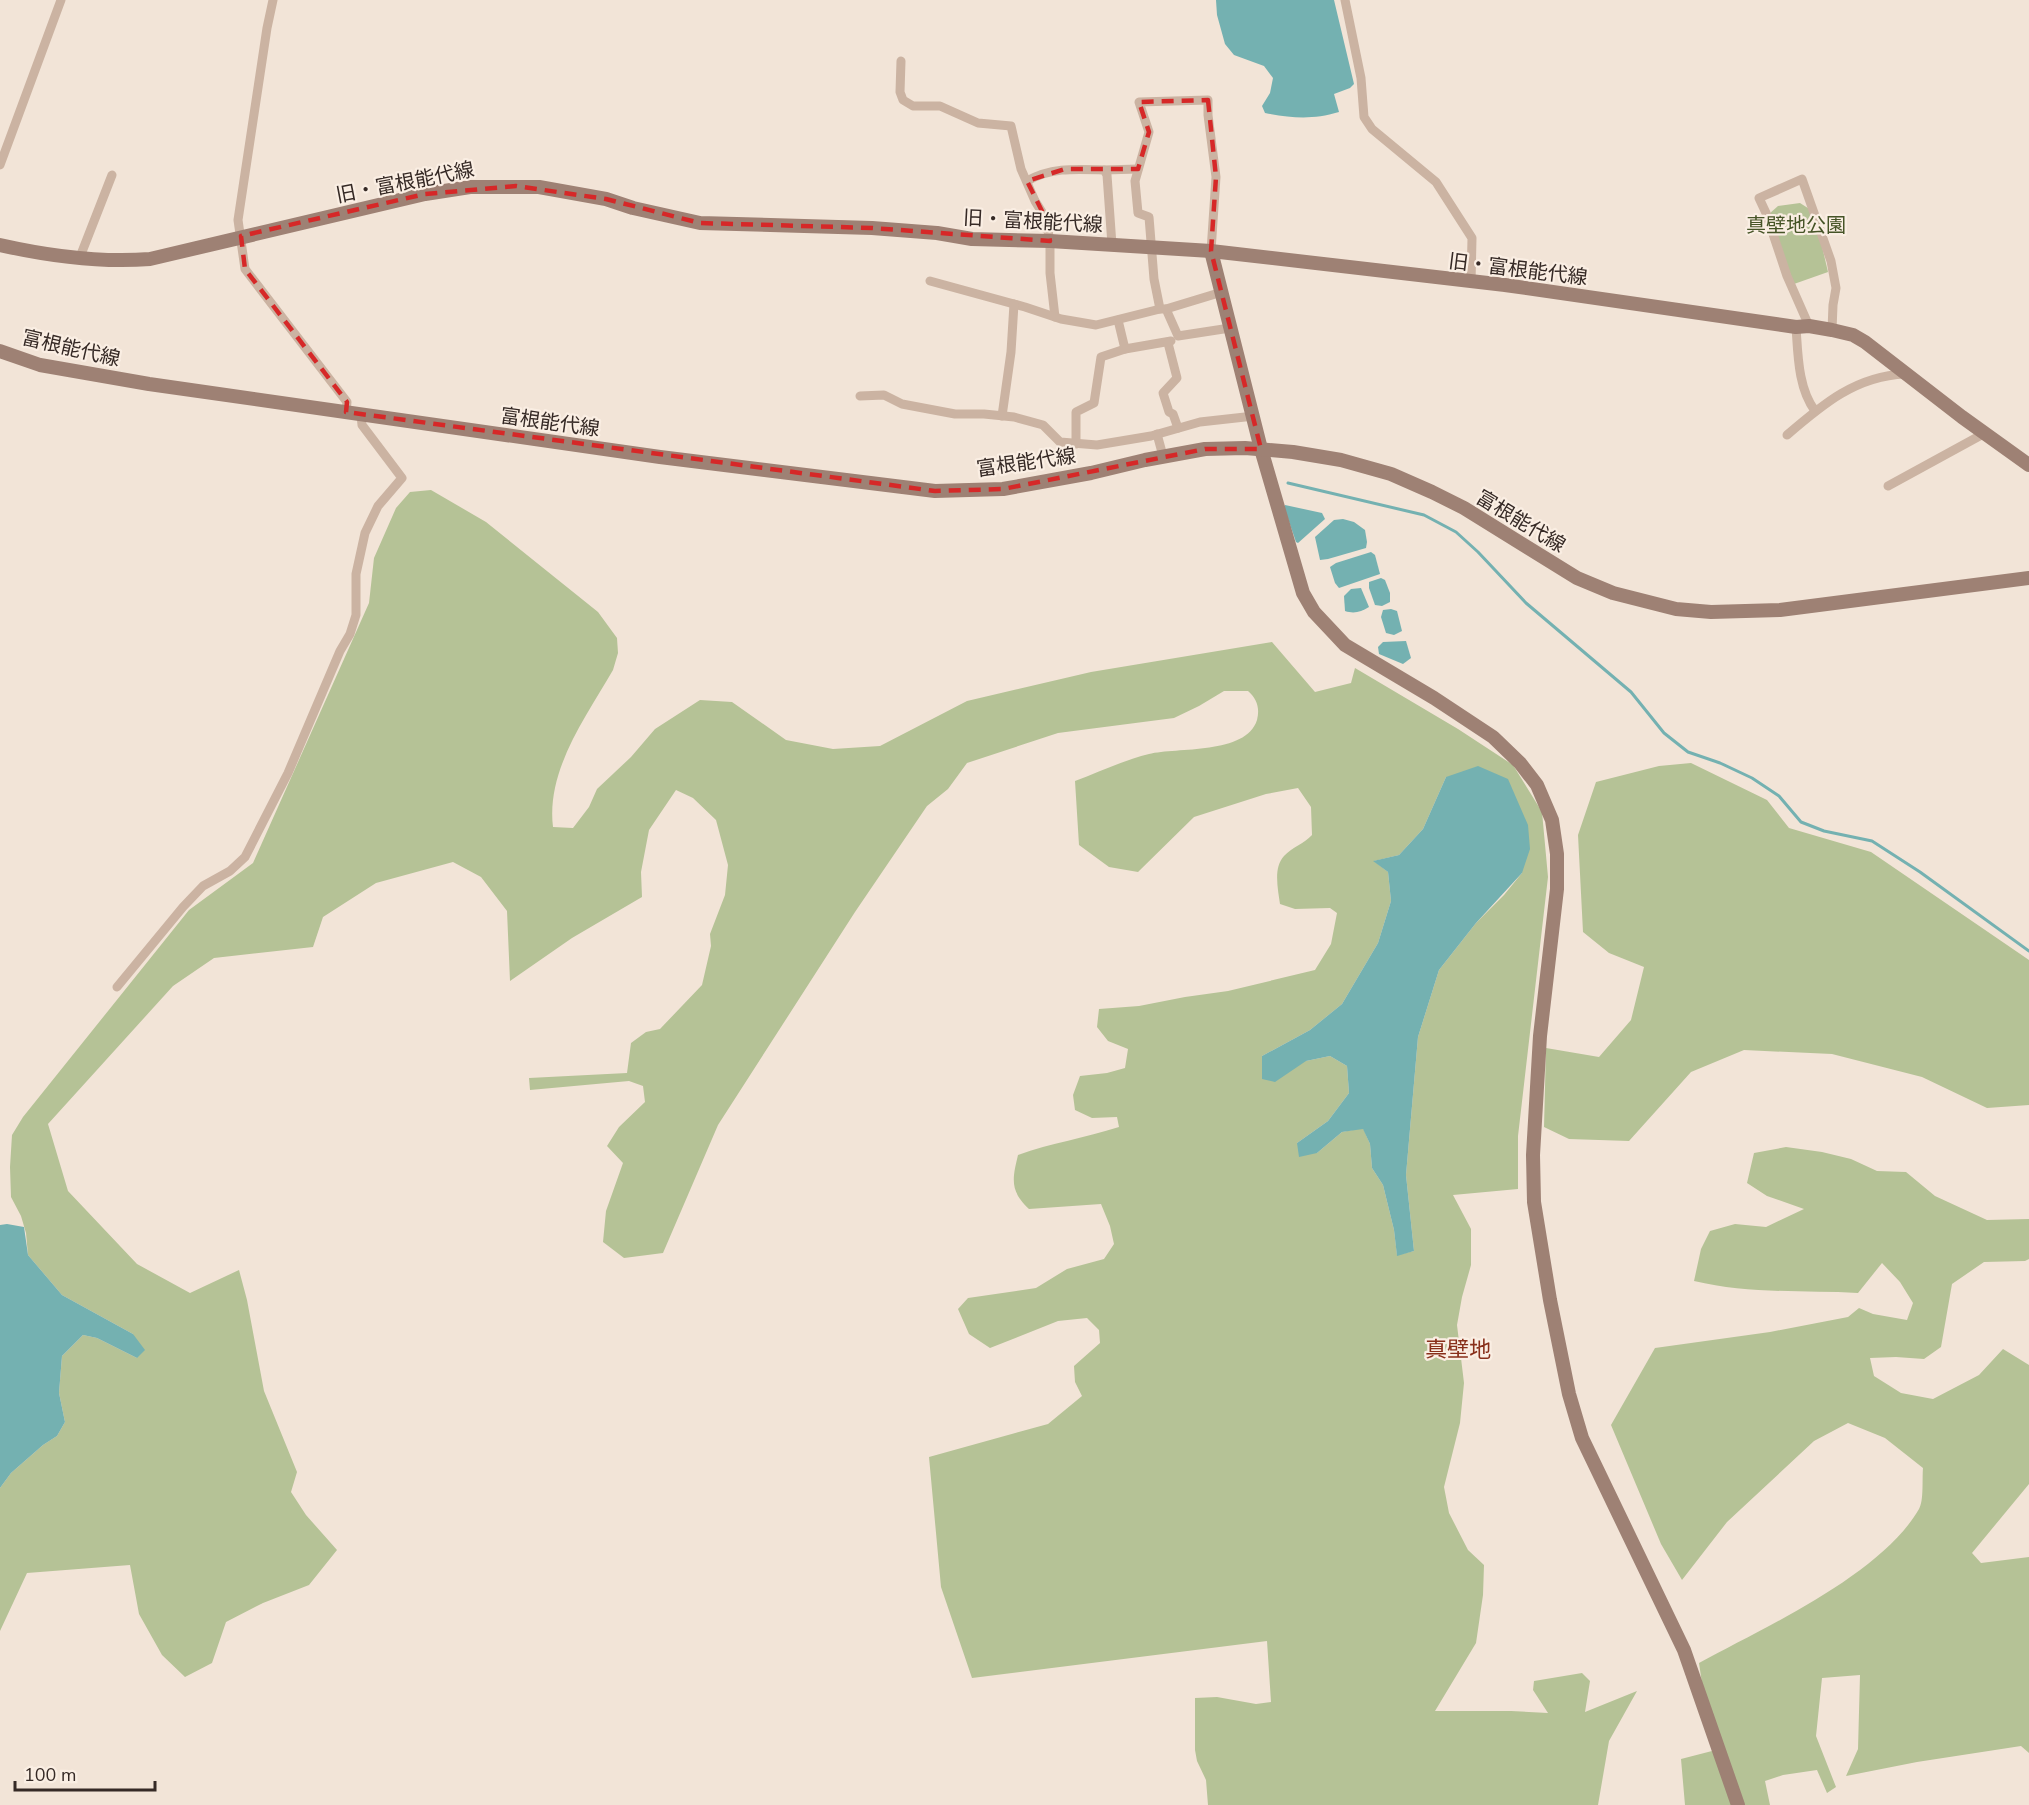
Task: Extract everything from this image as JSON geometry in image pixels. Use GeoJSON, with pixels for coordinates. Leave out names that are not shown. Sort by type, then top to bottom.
{"type":"FeatureCollection","features":[{"type":"Feature","properties":{"kind":"street"},"geometry":{"type":"LineString","coordinates":[[0,165],[61,0]]}},
{"type":"Feature","properties":{"kind":"street"},"geometry":{"type":"LineString","coordinates":[[273,0],[238,220],[245,268],[346,402],[346,412]]}},
{"type":"Feature","properties":{"kind":"street"},"geometry":{"type":"LineString","coordinates":[[1345,0],[1361,78],[1364,117],[1372,129],[1436,182],[1472,238],[1471,283]]}},
{"type":"Feature","properties":{"kind":"street"},"geometry":{"type":"LineString","coordinates":[[901,61],[900,92],[903,100],[913,106],[940,106],[978,123],[1011,126],[1021,169],[1045,217],[1050,241],[1050,273],[1055,317]]}},
{"type":"Feature","properties":{"kind":"street"},"geometry":{"type":"LineString","coordinates":[[1178,336],[1163,309],[1154,279],[1149,217],[1138,213],[1135,181],[1149,132],[1139,102],[1208,100],[1216,177],[1211,250],[1261,449],[1303,593],[1314,612],[1346,645],[1493,737],[1520,763],[1537,785],[1552,820],[1557,854],[1557,889],[1540,1036],[1533,1155],[1534,1202],[1550,1300],[1569,1394],[1582,1438],[1684,1650],[1738,1805]]}},
{"type":"Feature","properties":{"kind":"street"},"geometry":{"type":"LineString","coordinates":[[1027,181],[1040,174],[1065,169],[1138,169]]}},
{"type":"Feature","properties":{"kind":"street"},"geometry":{"type":"LineString","coordinates":[[1104,170],[1107,175],[1112,245]]}},
{"type":"Feature","properties":{"kind":"street"},"geometry":{"type":"LineString","coordinates":[[80,257],[112,176]]}},
{"type":"Feature","properties":{"kind":"street"},"geometry":{"type":"LineString","coordinates":[[1815,411],[1808,401],[1801,378],[1802,327],[1766,213],[1759,198],[1802,179],[1831,261],[1836,288],[1832,330]]}},
{"type":"Feature","properties":{"kind":"street","name":"旧・富根能代線"},"geometry":{"type":"LineString","coordinates":[[0,245],[117,261],[150,259],[425,194],[470,187],[516,186],[539,187],[606,199],[633,208],[700,223],[872,228],[937,233],[972,239],[1211,250],[1471,283],[1505,285],[1832,330],[1853,335],[2029,465]]}},
{"type":"Feature","properties":{"kind":"street"},"geometry":{"type":"LineString","coordinates":[[930,281],[1055,317],[1096,325],[1222,292]]}},
{"type":"Feature","properties":{"kind":"street"},"geometry":{"type":"LineString","coordinates":[[1002,416],[1011,351],[1014,304]]}},
{"type":"Feature","properties":{"kind":"street"},"geometry":{"type":"LineString","coordinates":[[1118,320],[1125,350]]}},
{"type":"Feature","properties":{"kind":"street"},"geometry":{"type":"LineString","coordinates":[[1076,444],[1076,412],[1094,403],[1101,357],[1125,350],[1168,343],[1178,336],[1230,328]]}},
{"type":"Feature","properties":{"kind":"street"},"geometry":{"type":"LineString","coordinates":[[1168,343],[1177,378],[1163,393],[1169,412],[1173,414],[1178,428]]}},
{"type":"Feature","properties":{"kind":"street","name":"富根能代線"},"geometry":{"type":"LineString","coordinates":[[0,351],[40,364],[93,375],[660,457],[935,491],[1003,489],[1205,449],[1261,449],[1341,460],[1391,474],[1432,492],[1464,508],[1577,578],[1613,593],[1676,609],[1711,612],[1780,610],[2029,578]]}},
{"type":"Feature","properties":{"kind":"street"},"geometry":{"type":"LineString","coordinates":[[1787,435],[1815,411],[1865,380],[1908,374]]}},
{"type":"Feature","properties":{"kind":"street"},"geometry":{"type":"LineString","coordinates":[[860,396],[884,395],[902,404],[955,414],[1014,417],[1043,424],[1060,442],[1076,444],[1097,445],[1157,434],[1200,422],[1254,416]]}},
{"type":"Feature","properties":{"kind":"street"},"geometry":{"type":"LineString","coordinates":[[117,987],[203,886],[230,871],[245,856],[288,773],[340,651],[351,634],[356,615],[356,574],[365,533],[378,506],[402,478],[362,425],[361,415]]}},
{"type":"Feature","properties":{"kind":"street"},"geometry":{"type":"LineString","coordinates":[[1888,486],[1985,433]]}},
{"type":"Feature","properties":{"kind":"street"},"geometry":{"type":"LineString","coordinates":[[1157,434],[1163,456]]}},
{"type":"Feature","properties":{"kind":"highlighted area"},"geometry":{"type":"Polygon","coordinates":[[[1208,100],[1216,177],[1211,251],[1261,449],[1205,449],[1003,489],[935,491],[346,412],[347,402],[245,269],[241,236],[425,194],[516,186],[606,199],[700,223],[872,228],[1050,241],[1045,217],[1027,181],[1065,169],[1138,169],[1149,132],[1139,102],[1208,100]]]}},
{"type":"Feature","properties":{"kind":"green space","name":"真壁地公園"},"geometry":{"type":"Polygon","coordinates":[[[1800,203],[1814,212],[1828,272],[1794,284],[1769,214],[1778,206],[1800,203]]]}},
{"type":"Feature","properties":{"kind":"green space"},"geometry":{"type":"Polygon","coordinates":[[[431,490],[486,522],[598,612],[617,638],[618,653],[613,670],[580,725],[562,765],[552,806],[553,827],[573,828],[589,807],[597,789],[631,757],[655,729],[700,700],[732,702],[786,740],[833,749],[880,746],[967,701],[1091,672],[1272,642],[1315,692],[1351,683],[1355,668],[1458,729],[1513,765],[1542,812],[1548,877],[1518,1136],[1518,1189],[1453,1195],[1471,1229],[1471,1265],[1457,1325],[1464,1383],[1460,1423],[1444,1487],[1449,1513],[1468,1550],[1484,1565],[1483,1595],[1476,1643],[1435,1711],[1548,1713],[1533,1690],[1534,1681],[1582,1673],[1590,1681],[1585,1712],[1637,1691],[1609,1741],[1598,1805],[1208,1805],[1206,1780],[1197,1761],[1195,1750],[1195,1698],[1217,1697],[1256,1704],[1271,1702],[1267,1641],[972,1678],[941,1587],[929,1457],[1048,1424],[1082,1396],[1075,1382],[1074,1366],[1100,1343],[1099,1330],[1087,1318],[1058,1321],[990,1348],[969,1334],[958,1309],[968,1298],[1036,1288],[1067,1269],[1104,1259],[1114,1244],[1101,1204],[1029,1209],[1018,1196],[1014,1185],[1018,1155],[1119,1127],[1117,1117],[1092,1118],[1075,1110],[1073,1095],[1080,1076],[1125,1068],[1128,1049],[1108,1041],[1097,1027],[1099,1009],[1139,1006],[1228,991],[1315,970],[1331,944],[1337,913],[1330,908],[1295,909],[1280,904],[1278,866],[1287,853],[1312,835],[1311,807],[1298,788],[1266,794],[1194,817],[1138,872],[1109,867],[1079,845],[1075,781],[1149,754],[1209,748],[1239,739],[1250,731],[1258,716],[1257,704],[1248,691],[1224,691],[1174,718],[1058,733],[967,763],[948,789],[927,806],[855,912],[718,1125],[663,1253],[624,1258],[603,1242],[606,1211],[623,1163],[607,1146],[619,1127],[645,1102],[643,1086],[629,1081],[530,1090],[529,1078],[627,1073],[631,1043],[646,1032],[660,1029],[702,985],[711,946],[710,934],[725,895],[728,865],[716,820],[693,798],[676,790],[649,830],[641,872],[642,897],[572,938],[510,981],[507,911],[481,877],[453,862],[376,883],[323,917],[313,947],[214,958],[173,986],[48,1124],[68,1191],[137,1264],[190,1293],[239,1270],[264,1391],[297,1472],[291,1492],[306,1515],[337,1550],[309,1585],[263,1603],[226,1622],[212,1663],[185,1677],[162,1655],[139,1614],[130,1565],[27,1573],[0,1631],[0,1488],[11,1473],[57,1436],[65,1422],[59,1393],[62,1356],[83,1335],[97,1338],[137,1358],[133,1334],[62,1295],[28,1255],[26,1233],[21,1216],[11,1197],[12,1135],[23,1117],[189,910],[253,863],[369,603],[374,558],[396,508],[410,492],[431,490]],[[1446,777],[1423,829],[1399,855],[1374,861],[1388,872],[1391,901],[1378,943],[1342,1004],[1310,1030],[1262,1056],[1306,1061],[1330,1056],[1347,1066],[1349,1093],[1328,1121],[1297,1143],[1317,1153],[1342,1132],[1363,1128],[1370,1144],[1372,1168],[1383,1185],[1394,1230],[1397,1255],[1414,1251],[1406,1175],[1418,1037],[1439,970],[1476,923],[1522,873],[1446,777]]]}},
{"type":"Feature","properties":{"kind":"green space"},"geometry":{"type":"Polygon","coordinates":[[[1691,763],[1767,800],[1789,828],[1871,852],[2029,960],[2029,1105],[1987,1108],[1922,1077],[1832,1054],[1744,1050],[1691,1072],[1629,1141],[1569,1139],[1544,1127],[1546,1048],[1599,1057],[1631,1020],[1644,967],[1609,953],[1583,932],[1578,835],[1596,782],[1659,766],[1691,763]]]}},
{"type":"Feature","properties":{"kind":"green space"},"geometry":{"type":"Polygon","coordinates":[[[1786,1147],[1851,1159],[1877,1171],[1906,1172],[1935,1196],[1987,1220],[2029,1219],[2029,1259],[1984,1262],[1952,1284],[1941,1347],[1924,1359],[1870,1358],[1874,1376],[1901,1393],[1933,1399],[1979,1375],[2003,1349],[2029,1365],[2029,1484],[1972,1553],[1981,1563],[2029,1557],[2029,1753],[2021,1746],[1917,1762],[1846,1776],[1858,1749],[1860,1675],[1822,1678],[1816,1736],[1836,1787],[1827,1793],[1817,1770],[1783,1775],[1765,1781],[1770,1805],[1685,1805],[1681,1759],[1712,1751],[1699,1663],[1788,1616],[1850,1577],[1878,1556],[1901,1533],[1919,1509],[1922,1501],[1923,1468],[1885,1438],[1848,1423],[1814,1441],[1727,1522],[1682,1580],[1661,1544],[1611,1425],[1655,1348],[1770,1332],[1848,1317],[1859,1308],[1873,1314],[1907,1320],[1913,1303],[1900,1282],[1882,1263],[1858,1293],[1755,1290],[1694,1281],[1701,1249],[1710,1231],[1735,1224],[1766,1227],[1804,1209],[1767,1196],[1747,1183],[1754,1153],[1786,1147]]]}},
{"type":"Feature","properties":{"kind":"water"},"geometry":{"type":"Polygon","coordinates":[[[1216,0],[1334,0],[1354,84],[1334,94],[1339,112],[1302,117],[1265,113],[1262,106],[1270,93],[1273,78],[1264,66],[1234,55],[1225,44],[1217,15],[1216,0]]]}},
{"type":"Feature","properties":{"kind":"water"},"geometry":{"type":"Polygon","coordinates":[[[1285,505],[1322,513],[1325,519],[1298,543],[1285,505]]]}},
{"type":"Feature","properties":{"kind":"water"},"geometry":{"type":"Polygon","coordinates":[[[1343,519],[1354,522],[1365,530],[1366,548],[1320,560],[1315,537],[1334,520],[1343,519]]]}},
{"type":"Feature","properties":{"kind":"water"},"geometry":{"type":"Polygon","coordinates":[[[1371,552],[1375,555],[1380,574],[1339,588],[1330,567],[1371,552]]]}},
{"type":"Feature","properties":{"kind":"water"},"geometry":{"type":"Polygon","coordinates":[[[1381,578],[1385,580],[1390,593],[1390,602],[1382,606],[1375,605],[1369,588],[1369,582],[1381,578]]]}},
{"type":"Feature","properties":{"kind":"water"},"geometry":{"type":"Polygon","coordinates":[[[1361,588],[1369,607],[1357,612],[1345,611],[1344,596],[1351,589],[1361,588]]]}},
{"type":"Feature","properties":{"kind":"water"},"geometry":{"type":"Polygon","coordinates":[[[1383,610],[1397,611],[1402,631],[1394,635],[1386,633],[1381,617],[1383,610]]]}},
{"type":"Feature","properties":{"kind":"water"},"geometry":{"type":"Polygon","coordinates":[[[1406,641],[1411,658],[1403,664],[1379,654],[1378,647],[1383,642],[1406,641]]]}},
{"type":"Feature","properties":{"kind":"water"},"geometry":{"type":"Polygon","coordinates":[[[1478,766],[1508,779],[1528,825],[1530,849],[1522,873],[1476,923],[1439,970],[1418,1037],[1406,1175],[1414,1251],[1397,1256],[1394,1230],[1383,1185],[1372,1168],[1370,1144],[1363,1129],[1342,1132],[1317,1153],[1299,1157],[1297,1143],[1328,1121],[1349,1093],[1347,1066],[1330,1056],[1306,1061],[1275,1082],[1262,1079],[1262,1056],[1310,1030],[1342,1004],[1378,943],[1391,901],[1388,872],[1373,861],[1399,855],[1423,829],[1446,777],[1478,766]]]}},
{"type":"Feature","properties":{"kind":"water"},"geometry":{"type":"Polygon","coordinates":[[[0,1225],[24,1227],[28,1255],[62,1295],[133,1334],[145,1350],[137,1358],[97,1338],[83,1335],[62,1356],[59,1393],[65,1422],[57,1436],[11,1473],[0,1488],[0,1225]]]}},
{"type":"Feature","properties":{"kind":"waterway"},"geometry":{"type":"LineString","coordinates":[[1288,483],[1424,515],[1456,532],[1526,603],[1631,692],[1664,733],[1688,752],[1720,763],[1752,778],[1779,796],[1801,822],[1824,831],[1872,841],[1920,872],[2029,951]]}},
{"type":"Feature","properties":{"kind":"district","name":"真壁地"},"geometry":{"type":"Point","coordinates":[1458,1349]}}]}
